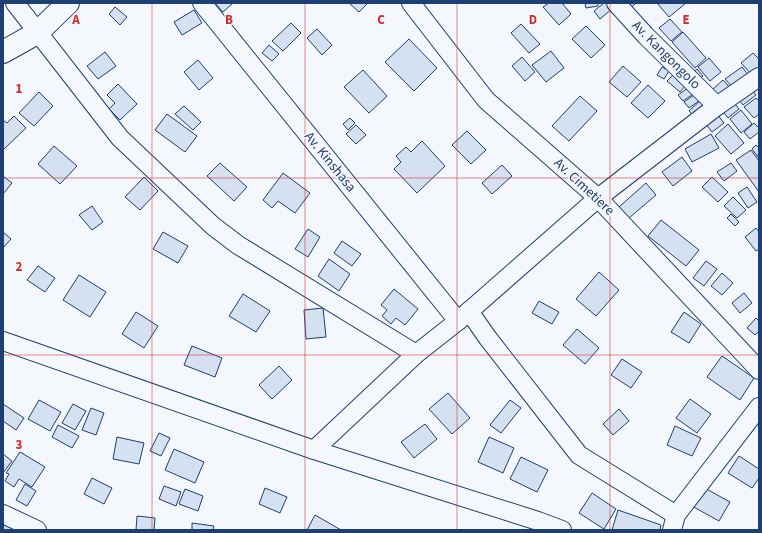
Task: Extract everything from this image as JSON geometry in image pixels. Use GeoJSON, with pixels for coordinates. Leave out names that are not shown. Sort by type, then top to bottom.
{"type":"FeatureCollection","features":[{"type":"Feature","properties":{"kind":"highway"},"geometry":{"type":"LineString","coordinates":[[3,52],[37,34],[68,3]]}},
{"type":"Feature","properties":{"kind":"street"},"geometry":{"type":"LineString","coordinates":[[15,3],[37,34],[120,138],[213,226],[238,245],[416,354]]}},
{"type":"Feature","properties":{"kind":"street","name":"Av. Kinshasa"},"geometry":{"type":"LineString","coordinates":[[202,3],[464,316],[487,337],[579,455],[674,523]]}},
{"type":"Feature","properties":{"kind":"street","name":"Av. Cimetiere"},"geometry":{"type":"LineString","coordinates":[[411,3],[486,100],[598,198],[759,370]]}},
{"type":"Feature","properties":{"kind":"street","name":"Av. Kangongolo"},"geometry":{"type":"LineString","coordinates":[[616,3],[646,36],[717,106]]}},
{"type":"Feature","properties":{"kind":"street"},"geometry":{"type":"LineString","coordinates":[[314,450],[416,354],[464,316],[598,198],[717,106],[759,77]]}},
{"type":"Feature","properties":{"kind":"street"},"geometry":{"type":"LineString","coordinates":[[3,341],[536,526],[562,530]]}},
{"type":"Feature","properties":{"kind":"street"},"geometry":{"type":"LineString","coordinates":[[674,523],[759,407]]}},
{"type":"Feature","properties":{"kind":"street"},"geometry":{"type":"LineString","coordinates":[[3,514],[37,530]]}},
{"type":"Feature","properties":{"kind":"building"},"geometry":{"type":"Polygon","coordinates":[[[215,3],[233,3],[223,12],[215,3]]]}},
{"type":"Feature","properties":{"kind":"building"},"geometry":{"type":"Polygon","coordinates":[[[349,3],[368,3],[359,12],[349,3]]]}},
{"type":"Feature","properties":{"kind":"building"},"geometry":{"type":"Polygon","coordinates":[[[549,3],[562,3],[571,14],[559,25],[543,7],[549,3]]]}},
{"type":"Feature","properties":{"kind":"building"},"geometry":{"type":"Polygon","coordinates":[[[585,3],[598,3],[598,6],[586,8],[585,3]]]}},
{"type":"Feature","properties":{"kind":"building"},"geometry":{"type":"Polygon","coordinates":[[[604,3],[609,3],[613,8],[600,19],[594,11],[604,3]]]}},
{"type":"Feature","properties":{"kind":"building"},"geometry":{"type":"Polygon","coordinates":[[[620,3],[634,3],[635,4],[627,11],[620,3]]]}},
{"type":"Feature","properties":{"kind":"building"},"geometry":{"type":"Polygon","coordinates":[[[657,3],[686,3],[669,17],[657,3]]]}},
{"type":"Feature","properties":{"kind":"building"},"geometry":{"type":"Polygon","coordinates":[[[115,7],[127,17],[120,25],[109,14],[115,7]]]}},
{"type":"Feature","properties":{"kind":"building"},"geometry":{"type":"Polygon","coordinates":[[[194,10],[202,23],[182,35],[174,22],[194,10]]]}},
{"type":"Feature","properties":{"kind":"building"},"geometry":{"type":"Polygon","coordinates":[[[670,19],[682,32],[671,41],[659,28],[670,19]]]}},
{"type":"Feature","properties":{"kind":"building"},"geometry":{"type":"Polygon","coordinates":[[[291,23],[301,33],[283,51],[272,41],[291,23]]]}},
{"type":"Feature","properties":{"kind":"building"},"geometry":{"type":"Polygon","coordinates":[[[521,24],[540,44],[529,53],[511,33],[521,24]]]}},
{"type":"Feature","properties":{"kind":"building"},"geometry":{"type":"Polygon","coordinates":[[[586,26],[605,45],[591,58],[572,39],[586,26]]]}},
{"type":"Feature","properties":{"kind":"building"},"geometry":{"type":"Polygon","coordinates":[[[317,29],[332,45],[322,55],[307,38],[317,29]]]}},
{"type":"Feature","properties":{"kind":"building"},"geometry":{"type":"Polygon","coordinates":[[[683,32],[706,58],[695,68],[672,42],[683,32]]]}},
{"type":"Feature","properties":{"kind":"building"},"geometry":{"type":"Polygon","coordinates":[[[409,39],[437,68],[414,91],[385,62],[409,39]]]}},
{"type":"Feature","properties":{"kind":"building"},"geometry":{"type":"Polygon","coordinates":[[[269,45],[279,54],[272,61],[262,53],[269,45]]]}},
{"type":"Feature","properties":{"kind":"building"},"geometry":{"type":"Polygon","coordinates":[[[551,51],[564,68],[546,82],[532,65],[551,51]]]}},
{"type":"Feature","properties":{"kind":"building"},"geometry":{"type":"Polygon","coordinates":[[[105,52],[116,66],[98,79],[87,66],[105,52]]]}},
{"type":"Feature","properties":{"kind":"building"},"geometry":{"type":"Polygon","coordinates":[[[753,53],[759,59],[759,75],[755,78],[741,63],[753,53]]]}},
{"type":"Feature","properties":{"kind":"building"},"geometry":{"type":"Polygon","coordinates":[[[522,57],[535,72],[525,81],[512,66],[522,57]]]}},
{"type":"Feature","properties":{"kind":"building"},"geometry":{"type":"Polygon","coordinates":[[[709,58],[721,72],[710,81],[698,67],[709,58]]]}},
{"type":"Feature","properties":{"kind":"building"},"geometry":{"type":"Polygon","coordinates":[[[198,60],[213,78],[199,90],[184,72],[198,60]]]}},
{"type":"Feature","properties":{"kind":"building"},"geometry":{"type":"Polygon","coordinates":[[[623,66],[641,82],[627,97],[609,82],[623,66]]]}},
{"type":"Feature","properties":{"kind":"building"},"geometry":{"type":"Polygon","coordinates":[[[662,67],[669,71],[664,79],[657,75],[662,67]]]}},
{"type":"Feature","properties":{"kind":"building"},"geometry":{"type":"Polygon","coordinates":[[[742,67],[749,76],[733,88],[725,79],[742,67]]]}},
{"type":"Feature","properties":{"kind":"building"},"geometry":{"type":"Polygon","coordinates":[[[697,69],[703,76],[698,80],[692,73],[697,69]]]}},
{"type":"Feature","properties":{"kind":"building"},"geometry":{"type":"Polygon","coordinates":[[[363,70],[387,96],[369,113],[344,87],[363,70]]]}},
{"type":"Feature","properties":{"kind":"building"},"geometry":{"type":"Polygon","coordinates":[[[674,74],[686,85],[680,92],[667,81],[674,74]]]}},
{"type":"Feature","properties":{"kind":"building"},"geometry":{"type":"Polygon","coordinates":[[[723,80],[731,89],[720,99],[712,90],[723,80]]]}},
{"type":"Feature","properties":{"kind":"building"},"geometry":{"type":"Polygon","coordinates":[[[118,84],[137,104],[120,120],[109,109],[115,103],[107,95],[118,84]]]}},
{"type":"Feature","properties":{"kind":"building"},"geometry":{"type":"Polygon","coordinates":[[[648,85],[665,101],[648,118],[631,103],[648,85]]]}},
{"type":"Feature","properties":{"kind":"building"},"geometry":{"type":"Polygon","coordinates":[[[750,87],[756,95],[743,105],[737,97],[750,87]]]}},
{"type":"Feature","properties":{"kind":"building"},"geometry":{"type":"Polygon","coordinates":[[[688,88],[693,94],[683,101],[678,95],[688,88]]]}},
{"type":"Feature","properties":{"kind":"building"},"geometry":{"type":"Polygon","coordinates":[[[39,92],[53,106],[34,126],[19,113],[39,92]]]}},
{"type":"Feature","properties":{"kind":"building"},"geometry":{"type":"Polygon","coordinates":[[[698,92],[703,98],[689,108],[684,102],[698,92]]]}},
{"type":"Feature","properties":{"kind":"building"},"geometry":{"type":"Polygon","coordinates":[[[580,96],[597,111],[569,141],[552,126],[580,96]]]}},
{"type":"Feature","properties":{"kind":"building"},"geometry":{"type":"Polygon","coordinates":[[[756,98],[759,101],[759,114],[754,118],[744,107],[756,98]]]}},
{"type":"Feature","properties":{"kind":"building"},"geometry":{"type":"Polygon","coordinates":[[[702,99],[708,106],[696,118],[689,111],[702,99]]]}},
{"type":"Feature","properties":{"kind":"building"},"geometry":{"type":"Polygon","coordinates":[[[732,100],[739,109],[728,118],[721,109],[732,100]]]}},
{"type":"Feature","properties":{"kind":"building"},"geometry":{"type":"Polygon","coordinates":[[[184,106],[201,122],[193,130],[175,114],[184,106]]]}},
{"type":"Feature","properties":{"kind":"building"},"geometry":{"type":"Polygon","coordinates":[[[741,110],[752,124],[741,133],[730,119],[741,110]]]}},
{"type":"Feature","properties":{"kind":"building"},"geometry":{"type":"Polygon","coordinates":[[[167,114],[197,136],[185,152],[155,130],[167,114]]]}},
{"type":"Feature","properties":{"kind":"building"},"geometry":{"type":"Polygon","coordinates":[[[717,114],[724,123],[712,132],[705,123],[717,114]]]}},
{"type":"Feature","properties":{"kind":"building"},"geometry":{"type":"Polygon","coordinates":[[[14,116],[26,128],[3,150],[3,120],[7,123],[14,116]]]}},
{"type":"Feature","properties":{"kind":"building"},"geometry":{"type":"Polygon","coordinates":[[[350,118],[355,123],[348,130],[343,124],[350,118]]]}},
{"type":"Feature","properties":{"kind":"building"},"geometry":{"type":"Polygon","coordinates":[[[754,123],[759,128],[759,132],[750,139],[744,132],[754,123]]]}},
{"type":"Feature","properties":{"kind":"building"},"geometry":{"type":"Polygon","coordinates":[[[728,124],[744,143],[731,154],[715,136],[728,124]]]}},
{"type":"Feature","properties":{"kind":"building"},"geometry":{"type":"Polygon","coordinates":[[[356,125],[366,135],[356,144],[346,134],[356,125]]]}},
{"type":"Feature","properties":{"kind":"building"},"geometry":{"type":"Polygon","coordinates":[[[467,131],[486,150],[471,164],[452,145],[467,131]]]}},
{"type":"Feature","properties":{"kind":"building"},"geometry":{"type":"Polygon","coordinates":[[[711,134],[719,148],[692,162],[685,149],[711,134]]]}},
{"type":"Feature","properties":{"kind":"building"},"geometry":{"type":"Polygon","coordinates":[[[422,141],[445,166],[417,193],[394,169],[401,162],[396,156],[406,147],[411,152],[422,141]]]}},
{"type":"Feature","properties":{"kind":"building"},"geometry":{"type":"Polygon","coordinates":[[[756,145],[759,148],[758,157],[752,149],[756,145]]]}},
{"type":"Feature","properties":{"kind":"building"},"geometry":{"type":"Polygon","coordinates":[[[54,146],[77,166],[60,184],[38,164],[54,146]]]}},
{"type":"Feature","properties":{"kind":"building"},"geometry":{"type":"Polygon","coordinates":[[[751,150],[759,161],[759,192],[736,160],[751,150]]]}},
{"type":"Feature","properties":{"kind":"building"},"geometry":{"type":"Polygon","coordinates":[[[682,157],[692,171],[673,186],[662,172],[682,157]]]}},
{"type":"Feature","properties":{"kind":"building"},"geometry":{"type":"Polygon","coordinates":[[[220,163],[247,187],[234,201],[207,176],[220,163]]]}},
{"type":"Feature","properties":{"kind":"building"},"geometry":{"type":"Polygon","coordinates":[[[731,163],[737,171],[724,181],[717,172],[731,163]]]}},
{"type":"Feature","properties":{"kind":"building"},"geometry":{"type":"Polygon","coordinates":[[[502,165],[512,176],[492,194],[482,183],[502,165]]]}},
{"type":"Feature","properties":{"kind":"building"},"geometry":{"type":"Polygon","coordinates":[[[283,173],[310,193],[295,213],[278,201],[272,208],[263,200],[283,173]]]}},
{"type":"Feature","properties":{"kind":"building"},"geometry":{"type":"Polygon","coordinates":[[[3,176],[12,183],[3,194],[3,176]]]}},
{"type":"Feature","properties":{"kind":"building"},"geometry":{"type":"Polygon","coordinates":[[[144,177],[158,191],[140,210],[125,197],[144,177]]]}},
{"type":"Feature","properties":{"kind":"building"},"geometry":{"type":"Polygon","coordinates":[[[712,177],[728,192],[718,202],[702,187],[712,177]]]}},
{"type":"Feature","properties":{"kind":"building"},"geometry":{"type":"Polygon","coordinates":[[[646,183],[656,195],[629,218],[619,207],[646,183]]]}},
{"type":"Feature","properties":{"kind":"building"},"geometry":{"type":"Polygon","coordinates":[[[747,187],[757,202],[748,208],[738,193],[747,187]]]}},
{"type":"Feature","properties":{"kind":"building"},"geometry":{"type":"Polygon","coordinates":[[[733,197],[746,210],[737,218],[724,206],[733,197]]]}},
{"type":"Feature","properties":{"kind":"building"},"geometry":{"type":"Polygon","coordinates":[[[92,206],[103,222],[92,230],[79,215],[92,206]]]}},
{"type":"Feature","properties":{"kind":"building"},"geometry":{"type":"Polygon","coordinates":[[[731,214],[739,222],[735,226],[727,218],[731,214]]]}},
{"type":"Feature","properties":{"kind":"building"},"geometry":{"type":"Polygon","coordinates":[[[661,220],[699,250],[686,266],[648,236],[661,220]]]}},
{"type":"Feature","properties":{"kind":"building"},"geometry":{"type":"Polygon","coordinates":[[[756,228],[759,232],[759,249],[756,251],[745,237],[756,228]]]}},
{"type":"Feature","properties":{"kind":"building"},"geometry":{"type":"Polygon","coordinates":[[[308,229],[320,237],[308,257],[295,249],[308,229]]]}},
{"type":"Feature","properties":{"kind":"building"},"geometry":{"type":"Polygon","coordinates":[[[3,232],[11,239],[3,248],[3,232]]]}},
{"type":"Feature","properties":{"kind":"building"},"geometry":{"type":"Polygon","coordinates":[[[163,232],[188,246],[178,263],[153,249],[163,232]]]}},
{"type":"Feature","properties":{"kind":"building"},"geometry":{"type":"Polygon","coordinates":[[[342,241],[361,254],[352,266],[334,253],[342,241]]]}},
{"type":"Feature","properties":{"kind":"building"},"geometry":{"type":"Polygon","coordinates":[[[329,259],[350,274],[339,291],[318,276],[329,259]]]}},
{"type":"Feature","properties":{"kind":"building"},"geometry":{"type":"Polygon","coordinates":[[[706,261],[717,269],[704,286],[693,278],[706,261]]]}},
{"type":"Feature","properties":{"kind":"building"},"geometry":{"type":"Polygon","coordinates":[[[38,266],[55,278],[45,292],[27,280],[38,266]]]}},
{"type":"Feature","properties":{"kind":"building"},"geometry":{"type":"Polygon","coordinates":[[[599,272],[619,290],[596,316],[576,299],[599,272]]]}},
{"type":"Feature","properties":{"kind":"building"},"geometry":{"type":"Polygon","coordinates":[[[722,273],[733,283],[722,295],[711,286],[722,273]]]}},
{"type":"Feature","properties":{"kind":"building"},"geometry":{"type":"Polygon","coordinates":[[[79,275],[106,292],[90,317],[63,300],[79,275]]]}},
{"type":"Feature","properties":{"kind":"building"},"geometry":{"type":"Polygon","coordinates":[[[394,289],[418,309],[405,325],[396,318],[391,324],[382,316],[387,310],[381,305],[394,289]]]}},
{"type":"Feature","properties":{"kind":"building"},"geometry":{"type":"Polygon","coordinates":[[[744,293],[752,303],[740,313],[732,303],[744,293]]]}},
{"type":"Feature","properties":{"kind":"building"},"geometry":{"type":"Polygon","coordinates":[[[243,294],[270,311],[256,332],[229,316],[243,294]]]}},
{"type":"Feature","properties":{"kind":"building"},"geometry":{"type":"Polygon","coordinates":[[[539,301],[559,312],[552,324],[532,313],[539,301]]]}},
{"type":"Feature","properties":{"kind":"building"},"geometry":{"type":"Polygon","coordinates":[[[323,308],[326,337],[306,339],[304,310],[323,308]]]}},
{"type":"Feature","properties":{"kind":"building"},"geometry":{"type":"Polygon","coordinates":[[[136,312],[158,326],[144,348],[122,334],[136,312]]]}},
{"type":"Feature","properties":{"kind":"building"},"geometry":{"type":"Polygon","coordinates":[[[684,312],[701,324],[689,343],[671,332],[684,312]]]}},
{"type":"Feature","properties":{"kind":"building"},"geometry":{"type":"Polygon","coordinates":[[[756,318],[759,321],[759,331],[755,335],[747,328],[756,318]]]}},
{"type":"Feature","properties":{"kind":"building"},"geometry":{"type":"Polygon","coordinates":[[[577,329],[599,348],[585,364],[563,345],[577,329]]]}},
{"type":"Feature","properties":{"kind":"building"},"geometry":{"type":"Polygon","coordinates":[[[192,346],[222,358],[215,377],[184,365],[192,346]]]}},
{"type":"Feature","properties":{"kind":"building"},"geometry":{"type":"Polygon","coordinates":[[[722,356],[754,378],[740,400],[707,377],[722,356]]]}},
{"type":"Feature","properties":{"kind":"building"},"geometry":{"type":"Polygon","coordinates":[[[622,359],[642,372],[631,388],[611,375],[622,359]]]}},
{"type":"Feature","properties":{"kind":"building"},"geometry":{"type":"Polygon","coordinates":[[[279,366],[292,380],[272,399],[259,385],[279,366]]]}},
{"type":"Feature","properties":{"kind":"building"},"geometry":{"type":"Polygon","coordinates":[[[448,393],[470,418],[452,434],[429,409],[448,393]]]}},
{"type":"Feature","properties":{"kind":"building"},"geometry":{"type":"Polygon","coordinates":[[[690,399],[711,414],[697,433],[676,418],[690,399]]]}},
{"type":"Feature","properties":{"kind":"building"},"geometry":{"type":"Polygon","coordinates":[[[39,400],[61,412],[50,431],[28,419],[39,400]]]}},
{"type":"Feature","properties":{"kind":"building"},"geometry":{"type":"Polygon","coordinates":[[[510,400],[521,408],[501,433],[490,425],[510,400]]]}},
{"type":"Feature","properties":{"kind":"building"},"geometry":{"type":"Polygon","coordinates":[[[3,404],[24,418],[16,430],[3,421],[3,404]]]}},
{"type":"Feature","properties":{"kind":"building"},"geometry":{"type":"Polygon","coordinates":[[[73,404],[86,411],[75,430],[62,423],[73,404]]]}},
{"type":"Feature","properties":{"kind":"building"},"geometry":{"type":"Polygon","coordinates":[[[91,408],[104,413],[96,435],[82,430],[91,408]]]}},
{"type":"Feature","properties":{"kind":"building"},"geometry":{"type":"Polygon","coordinates":[[[619,409],[629,421],[613,435],[603,424],[619,409]]]}},
{"type":"Feature","properties":{"kind":"building"},"geometry":{"type":"Polygon","coordinates":[[[425,424],[437,439],[414,458],[401,442],[425,424]]]}},
{"type":"Feature","properties":{"kind":"building"},"geometry":{"type":"Polygon","coordinates":[[[58,425],[79,436],[72,448],[52,437],[58,425]]]}},
{"type":"Feature","properties":{"kind":"building"},"geometry":{"type":"Polygon","coordinates":[[[675,426],[701,438],[692,456],[667,445],[675,426]]]}},
{"type":"Feature","properties":{"kind":"building"},"geometry":{"type":"Polygon","coordinates":[[[159,433],[170,438],[161,456],[150,451],[159,433]]]}},
{"type":"Feature","properties":{"kind":"building"},"geometry":{"type":"Polygon","coordinates":[[[117,437],[144,443],[139,464],[113,459],[117,437]]]}},
{"type":"Feature","properties":{"kind":"building"},"geometry":{"type":"Polygon","coordinates":[[[489,437],[514,448],[503,473],[478,462],[489,437]]]}},
{"type":"Feature","properties":{"kind":"building"},"geometry":{"type":"Polygon","coordinates":[[[174,449],[204,462],[195,483],[165,470],[174,449]]]}},
{"type":"Feature","properties":{"kind":"building"},"geometry":{"type":"Polygon","coordinates":[[[20,452],[45,467],[32,487],[19,479],[14,487],[5,481],[9,474],[6,473],[20,452]]]}},
{"type":"Feature","properties":{"kind":"building"},"geometry":{"type":"Polygon","coordinates":[[[3,454],[12,461],[3,473],[3,454]]]}},
{"type":"Feature","properties":{"kind":"building"},"geometry":{"type":"Polygon","coordinates":[[[739,456],[759,469],[759,478],[752,488],[728,473],[739,456]]]}},
{"type":"Feature","properties":{"kind":"building"},"geometry":{"type":"Polygon","coordinates":[[[521,457],[548,470],[537,492],[510,479],[521,457]]]}},
{"type":"Feature","properties":{"kind":"building"},"geometry":{"type":"Polygon","coordinates":[[[92,478],[112,488],[104,504],[84,494],[92,478]]]}},
{"type":"Feature","properties":{"kind":"building"},"geometry":{"type":"Polygon","coordinates":[[[25,484],[36,491],[27,506],[16,500],[25,484]]]}},
{"type":"Feature","properties":{"kind":"building"},"geometry":{"type":"Polygon","coordinates":[[[164,486],[181,492],[176,506],[159,499],[164,486]]]}},
{"type":"Feature","properties":{"kind":"building"},"geometry":{"type":"Polygon","coordinates":[[[701,486],[730,502],[719,521],[690,505],[701,486]]]}},
{"type":"Feature","properties":{"kind":"building"},"geometry":{"type":"Polygon","coordinates":[[[265,488],[287,497],[280,513],[259,504],[265,488]]]}},
{"type":"Feature","properties":{"kind":"building"},"geometry":{"type":"Polygon","coordinates":[[[185,489],[203,496],[198,511],[179,504],[185,489]]]}},
{"type":"Feature","properties":{"kind":"building"},"geometry":{"type":"Polygon","coordinates":[[[592,493],[616,509],[604,529],[579,513],[592,493]]]}},
{"type":"Feature","properties":{"kind":"building"},"geometry":{"type":"Polygon","coordinates":[[[618,510],[661,525],[660,530],[612,530],[618,510]]]}},
{"type":"Feature","properties":{"kind":"building"},"geometry":{"type":"Polygon","coordinates":[[[315,515],[341,530],[307,530],[315,515]]]}},
{"type":"Feature","properties":{"kind":"building"},"geometry":{"type":"Polygon","coordinates":[[[137,516],[155,518],[154,530],[136,530],[137,516]]]}},
{"type":"Feature","properties":{"kind":"building"},"geometry":{"type":"Polygon","coordinates":[[[3,518],[16,528],[13,530],[3,530],[3,518]]]}},
{"type":"Feature","properties":{"kind":"building"},"geometry":{"type":"Polygon","coordinates":[[[192,523],[214,526],[213,530],[192,530],[192,523]]]}}]}
